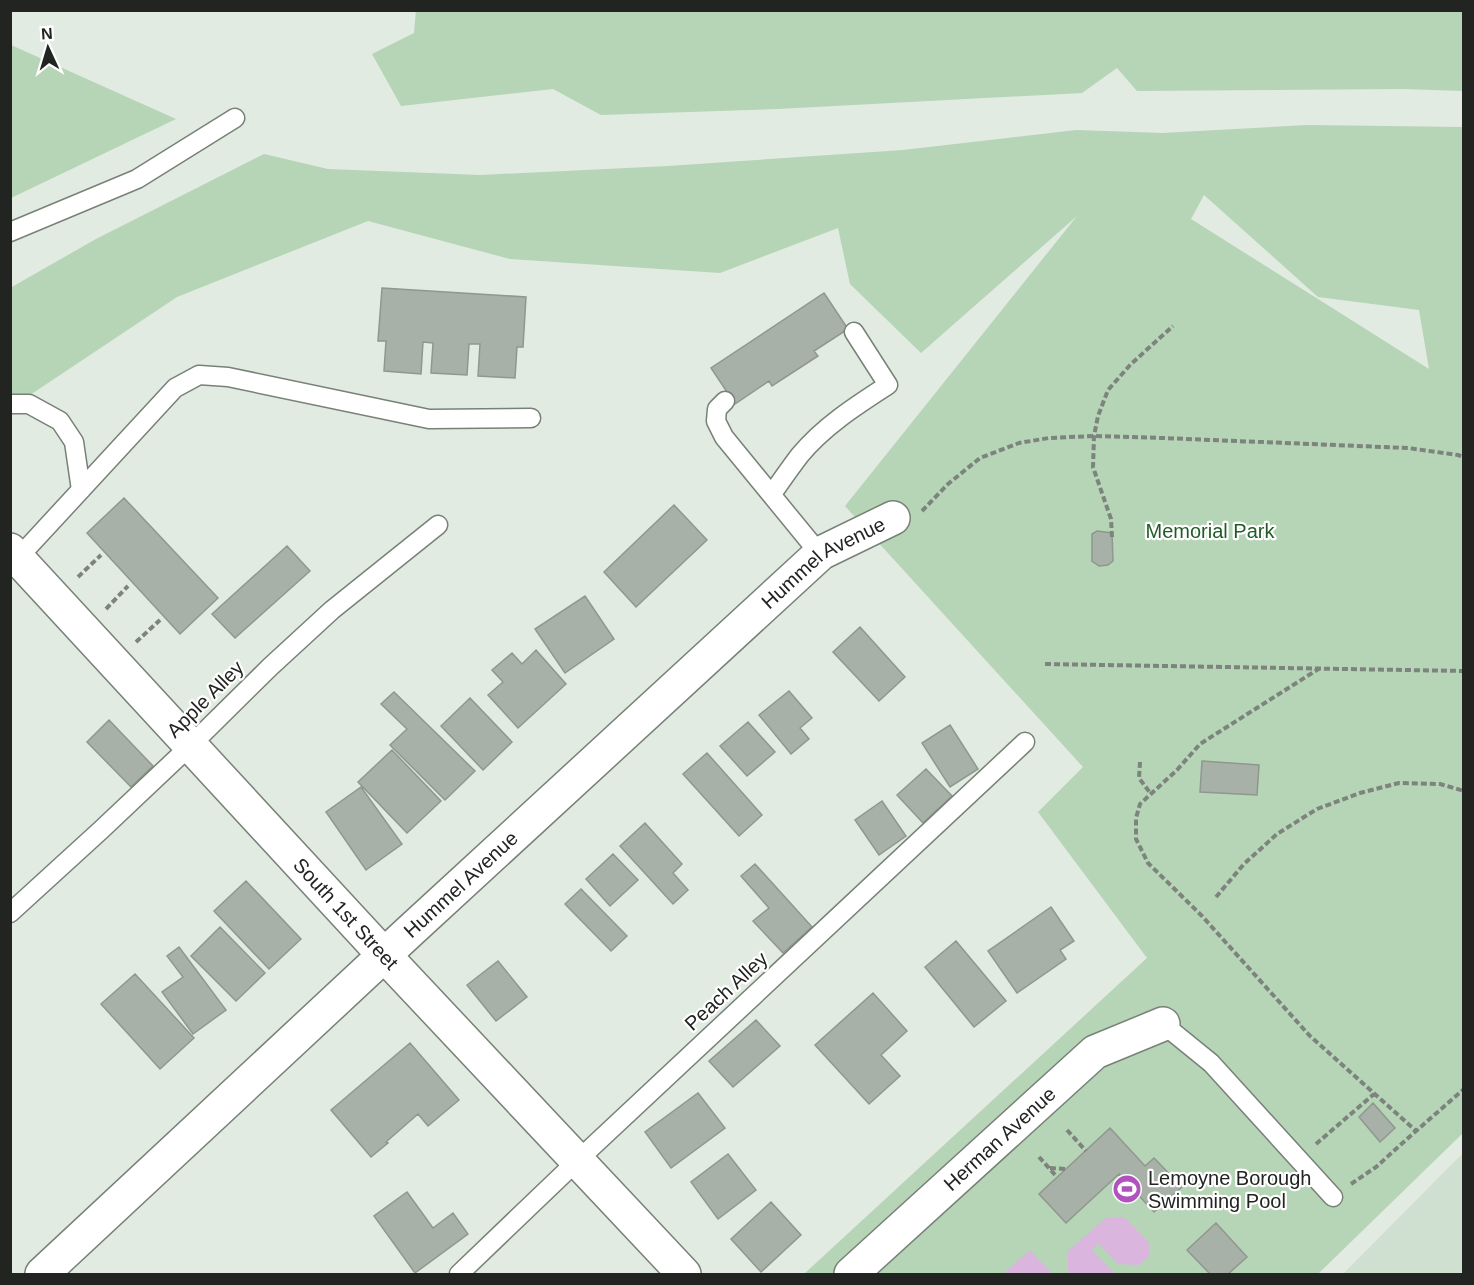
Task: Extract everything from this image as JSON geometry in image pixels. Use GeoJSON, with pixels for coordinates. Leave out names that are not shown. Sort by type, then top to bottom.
{"type":"FeatureCollection","features":[{"type":"Feature","properties":{"kind":"street","name":"Hummel Avenue"},"geometry":{"type":"LineString","coordinates":[[42,1275],[384,955],[821,553],[905,517]]}},
{"type":"Feature","properties":{"kind":"street","name":"South 1st Street"},"geometry":{"type":"LineString","coordinates":[[14,554],[384,955],[684,1275]]}},
{"type":"Feature","properties":{"kind":"street","name":"Herman Avenue"},"geometry":{"type":"LineString","coordinates":[[851,1275],[1095,1052],[1163,1024]]}},
{"type":"Feature","properties":{"kind":"lane"},"geometry":{"type":"LineString","coordinates":[[10,232],[137,179],[236,118]]}},
{"type":"Feature","properties":{"kind":"lane"},"geometry":{"type":"LineString","coordinates":[[772,494],[800,455],[828,427],[888,385],[854,332]]}},
{"type":"Feature","properties":{"kind":"lane"},"geometry":{"type":"LineString","coordinates":[[14,554],[81,490],[175,388],[198,375],[228,377],[429,419],[531,418]]}},
{"type":"Feature","properties":{"kind":"lane"},"geometry":{"type":"LineString","coordinates":[[725,402],[717,409],[716,421],[724,437],[821,553]]}},
{"type":"Feature","properties":{"kind":"lane"},"geometry":{"type":"LineString","coordinates":[[10,404],[29,405],[60,421],[74,442],[81,490]]}},
{"type":"Feature","properties":{"kind":"lane","name":"Apple Alley"},"geometry":{"type":"LineString","coordinates":[[10,913],[101,830],[332,610],[438,525]]}},
{"type":"Feature","properties":{"kind":"lane","name":"Peach Alley"},"geometry":{"type":"LineString","coordinates":[[459,1275],[577,1161],[1025,742]]}},
{"type":"Feature","properties":{"kind":"lane"},"geometry":{"type":"LineString","coordinates":[[1163,1024],[1211,1063],[1333,1197]]}},
{"type":"Feature","properties":{"kind":"path"},"geometry":{"type":"LineString","coordinates":[[1112,537],[1111,519],[1093,466],[1094,436],[1098,416],[1108,390],[1131,364],[1173,326]]}},
{"type":"Feature","properties":{"kind":"path"},"geometry":{"type":"LineString","coordinates":[[905,517],[980,458],[1019,443],[1049,438],[1094,436],[1408,448],[1464,457]]}},
{"type":"Feature","properties":{"kind":"path"},"geometry":{"type":"LineString","coordinates":[[76,579],[101,555]]}},
{"type":"Feature","properties":{"kind":"path"},"geometry":{"type":"LineString","coordinates":[[104,610],[128,586]]}},
{"type":"Feature","properties":{"kind":"path"},"geometry":{"type":"LineString","coordinates":[[135,643],[159,620]]}},
{"type":"Feature","properties":{"kind":"path"},"geometry":{"type":"LineString","coordinates":[[1045,664],[1464,671]]}},
{"type":"Feature","properties":{"kind":"path"},"geometry":{"type":"LineString","coordinates":[[1320,668],[1200,744],[1177,770],[1140,804],[1136,818],[1136,839],[1148,863],[1209,924],[1310,1035],[1416,1131]]}},
{"type":"Feature","properties":{"kind":"path"},"geometry":{"type":"LineString","coordinates":[[1140,762],[1139,778],[1151,794]]}},
{"type":"Feature","properties":{"kind":"path"},"geometry":{"type":"LineString","coordinates":[[1216,897],[1244,864],[1277,834],[1317,809],[1360,793],[1399,783],[1440,784],[1464,791]]}},
{"type":"Feature","properties":{"kind":"path"},"geometry":{"type":"LineString","coordinates":[[1333,1197],[1376,1167],[1464,1089]]}},
{"type":"Feature","properties":{"kind":"path"},"geometry":{"type":"LineString","coordinates":[[1299,1160],[1374,1094]]}},
{"type":"Feature","properties":{"kind":"path"},"geometry":{"type":"LineString","coordinates":[[1067,1130],[1086,1151]]}},
{"type":"Feature","properties":{"kind":"path"},"geometry":{"type":"LineString","coordinates":[[1039,1157],[1057,1177]]}},
{"type":"Feature","properties":{"kind":"path"},"geometry":{"type":"LineString","coordinates":[[1049,1168],[1066,1169]]}},
{"type":"Feature","properties":{"kind":"shaded area"},"geometry":{"type":"Polygon","coordinates":[[[1463,1153],[1463,1274],[1343,1274],[1463,1153]]]}},
{"type":"Feature","properties":{"kind":"shaded area"},"geometry":{"type":"Polygon","coordinates":[[[1107,1217],[1124,1217],[1149,1243],[1149,1256],[1139,1265],[1118,1264],[1098,1243],[1092,1250],[1115,1274],[1070,1274],[1068,1272],[1068,1251],[1107,1217]]]}},
{"type":"Feature","properties":{"kind":"shaded area"},"geometry":{"type":"Polygon","coordinates":[[[1030,1250],[1052,1274],[1003,1274],[1030,1250]]]}},
{"type":"Feature","properties":{"kind":"green space"},"geometry":{"type":"Polygon","coordinates":[[[416,10],[1463,11],[1463,91],[1403,89],[1137,91],[1117,68],[1082,93],[778,109],[601,115],[553,89],[401,106],[372,54],[414,33],[416,10]]]}},
{"type":"Feature","properties":{"kind":"green space"},"geometry":{"type":"Polygon","coordinates":[[[11,45],[176,119],[11,198],[11,45]]]}},
{"type":"Feature","properties":{"kind":"green space","name":"Memorial Park"},"geometry":{"type":"Polygon","coordinates":[[[1308,125],[1463,127],[1463,1133],[1318,1274],[804,1274],[1147,958],[1038,812],[1083,767],[845,506],[1077,216],[921,353],[850,284],[838,228],[720,273],[510,259],[368,221],[177,297],[30,395],[11,395],[10,288],[96,239],[264,154],[328,169],[480,175],[668,166],[903,150],[1076,130],[1163,133],[1308,125]],[[1204,195],[1191,219],[1429,369],[1419,310],[1318,297],[1204,195]]]}},
{"type":"Feature","properties":{"kind":"building"},"geometry":{"type":"Polygon","coordinates":[[[382,288],[526,297],[523,347],[517,347],[515,378],[478,376],[480,344],[469,344],[467,375],[431,373],[433,343],[423,342],[421,374],[384,371],[386,341],[378,341],[382,288]]]}},
{"type":"Feature","properties":{"kind":"building"},"geometry":{"type":"Polygon","coordinates":[[[824,293],[848,329],[814,351],[818,356],[772,386],[769,381],[735,404],[711,368],[824,293]]]}},
{"type":"Feature","properties":{"kind":"building"},"geometry":{"type":"Polygon","coordinates":[[[124,498],[218,598],[180,634],[87,533],[124,498]]]}},
{"type":"Feature","properties":{"kind":"building"},"geometry":{"type":"Polygon","coordinates":[[[674,505],[707,540],[636,607],[604,572],[674,505]]]}},
{"type":"Feature","properties":{"kind":"building"},"geometry":{"type":"Polygon","coordinates":[[[1097,531],[1112,533],[1113,561],[1108,565],[1099,566],[1092,561],[1092,534],[1097,531]]]}},
{"type":"Feature","properties":{"kind":"building"},"geometry":{"type":"Polygon","coordinates":[[[287,546],[310,571],[235,638],[212,614],[287,546]]]}},
{"type":"Feature","properties":{"kind":"building"},"geometry":{"type":"Polygon","coordinates":[[[585,596],[614,639],[565,673],[535,629],[585,596]]]}},
{"type":"Feature","properties":{"kind":"building"},"geometry":{"type":"Polygon","coordinates":[[[860,627],[905,677],[879,701],[833,652],[860,627]]]}},
{"type":"Feature","properties":{"kind":"building"},"geometry":{"type":"Polygon","coordinates":[[[536,650],[566,684],[518,728],[488,695],[503,682],[492,670],[512,653],[522,664],[536,650]]]}},
{"type":"Feature","properties":{"kind":"building"},"geometry":{"type":"Polygon","coordinates":[[[789,691],[812,718],[800,728],[809,739],[791,754],[759,715],[789,691]]]}},
{"type":"Feature","properties":{"kind":"building"},"geometry":{"type":"Polygon","coordinates":[[[394,692],[475,771],[445,800],[390,745],[407,729],[381,704],[394,692]]]}},
{"type":"Feature","properties":{"kind":"building"},"geometry":{"type":"Polygon","coordinates":[[[470,698],[512,742],[483,770],[441,726],[470,698]]]}},
{"type":"Feature","properties":{"kind":"building"},"geometry":{"type":"Polygon","coordinates":[[[109,720],[153,766],[131,787],[87,742],[109,720]]]}},
{"type":"Feature","properties":{"kind":"building"},"geometry":{"type":"Polygon","coordinates":[[[748,722],[775,752],[747,776],[720,746],[748,722]]]}},
{"type":"Feature","properties":{"kind":"building"},"geometry":{"type":"Polygon","coordinates":[[[950,725],[978,769],[950,787],[922,743],[950,725]]]}},
{"type":"Feature","properties":{"kind":"building"},"geometry":{"type":"Polygon","coordinates":[[[392,750],[441,801],[407,833],[358,782],[392,750]]]}},
{"type":"Feature","properties":{"kind":"building"},"geometry":{"type":"Polygon","coordinates":[[[707,753],[762,815],[739,836],[683,774],[707,753]]]}},
{"type":"Feature","properties":{"kind":"building"},"geometry":{"type":"Polygon","coordinates":[[[1202,761],[1259,765],[1257,795],[1200,792],[1202,761]]]}},
{"type":"Feature","properties":{"kind":"building"},"geometry":{"type":"Polygon","coordinates":[[[926,769],[952,796],[923,823],[897,795],[926,769]]]}},
{"type":"Feature","properties":{"kind":"building"},"geometry":{"type":"Polygon","coordinates":[[[361,787],[402,844],[366,870],[326,812],[361,787]]]}},
{"type":"Feature","properties":{"kind":"building"},"geometry":{"type":"Polygon","coordinates":[[[882,801],[906,836],[879,855],[855,820],[882,801]]]}},
{"type":"Feature","properties":{"kind":"building"},"geometry":{"type":"Polygon","coordinates":[[[645,823],[682,864],[673,873],[688,890],[673,904],[620,846],[645,823]]]}},
{"type":"Feature","properties":{"kind":"building"},"geometry":{"type":"Polygon","coordinates":[[[613,854],[638,880],[610,906],[586,879],[613,854]]]}},
{"type":"Feature","properties":{"kind":"building"},"geometry":{"type":"Polygon","coordinates":[[[755,864],[812,927],[783,953],[753,921],[769,908],[741,876],[755,864]]]}},
{"type":"Feature","properties":{"kind":"building"},"geometry":{"type":"Polygon","coordinates":[[[246,881],[301,939],[269,969],[214,911],[246,881]]]}},
{"type":"Feature","properties":{"kind":"building"},"geometry":{"type":"Polygon","coordinates":[[[581,889],[627,936],[611,951],[565,904],[581,889]]]}},
{"type":"Feature","properties":{"kind":"building"},"geometry":{"type":"Polygon","coordinates":[[[1051,907],[1074,941],[1060,950],[1066,959],[1017,993],[988,951],[1051,907]]]}},
{"type":"Feature","properties":{"kind":"building"},"geometry":{"type":"Polygon","coordinates":[[[220,927],[265,973],[236,1001],[191,956],[220,927]]]}},
{"type":"Feature","properties":{"kind":"building"},"geometry":{"type":"Polygon","coordinates":[[[956,941],[1006,1001],[974,1027],[925,967],[956,941]]]}},
{"type":"Feature","properties":{"kind":"building"},"geometry":{"type":"Polygon","coordinates":[[[179,947],[226,1010],[193,1034],[162,992],[183,977],[167,956],[179,947]]]}},
{"type":"Feature","properties":{"kind":"building"},"geometry":{"type":"Polygon","coordinates":[[[498,961],[527,997],[496,1021],[467,985],[498,961]]]}},
{"type":"Feature","properties":{"kind":"building"},"geometry":{"type":"Polygon","coordinates":[[[135,974],[194,1038],[160,1069],[101,1004],[135,974]]]}},
{"type":"Feature","properties":{"kind":"building"},"geometry":{"type":"Polygon","coordinates":[[[873,993],[907,1031],[881,1055],[900,1076],[869,1104],[815,1045],[873,993]]]}},
{"type":"Feature","properties":{"kind":"building"},"geometry":{"type":"Polygon","coordinates":[[[756,1020],[780,1046],[733,1087],[709,1061],[756,1020]]]}},
{"type":"Feature","properties":{"kind":"building"},"geometry":{"type":"Polygon","coordinates":[[[410,1043],[459,1100],[428,1126],[418,1114],[371,1157],[331,1110],[410,1043]]]}},
{"type":"Feature","properties":{"kind":"building"},"geometry":{"type":"Polygon","coordinates":[[[698,1093],[725,1128],[671,1168],[645,1132],[698,1093]]]}},
{"type":"Feature","properties":{"kind":"building"},"geometry":{"type":"Polygon","coordinates":[[[1373,1103],[1395,1128],[1380,1142],[1359,1117],[1373,1103]]]}},
{"type":"Feature","properties":{"kind":"building"},"geometry":{"type":"Polygon","coordinates":[[[1110,1128],[1145,1166],[1154,1158],[1182,1187],[1154,1212],[1119,1174],[1066,1223],[1039,1194],[1110,1128]]]}},
{"type":"Feature","properties":{"kind":"building"},"geometry":{"type":"Polygon","coordinates":[[[728,1154],[756,1190],[718,1219],[691,1182],[728,1154]]]}},
{"type":"Feature","properties":{"kind":"building"},"geometry":{"type":"Polygon","coordinates":[[[407,1192],[433,1228],[453,1213],[468,1234],[415,1273],[374,1216],[407,1192]]]}},
{"type":"Feature","properties":{"kind":"building"},"geometry":{"type":"Polygon","coordinates":[[[771,1202],[801,1235],[761,1272],[731,1239],[771,1202]]]}},
{"type":"Feature","properties":{"kind":"building"},"geometry":{"type":"Polygon","coordinates":[[[1216,1223],[1247,1257],[1228,1274],[1210,1274],[1187,1250],[1216,1223]]]}},
{"type":"Feature","properties":{"kind":"place","name":"Lemoyne Borough Swimming Pool"},"geometry":{"type":"Point","coordinates":[1127,1189]}}]}
